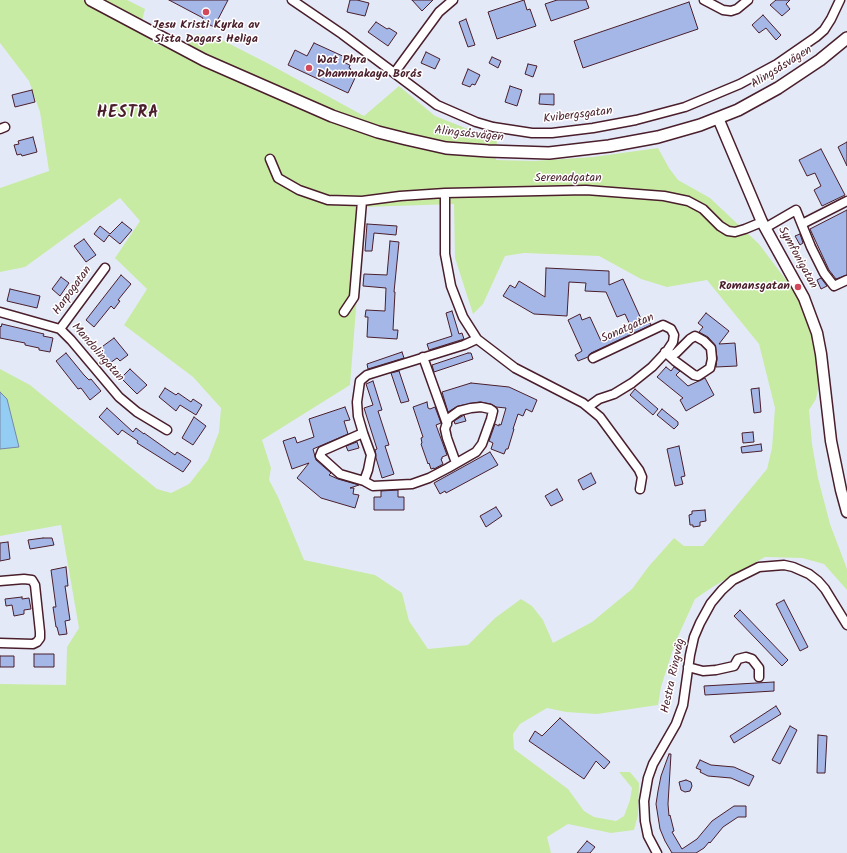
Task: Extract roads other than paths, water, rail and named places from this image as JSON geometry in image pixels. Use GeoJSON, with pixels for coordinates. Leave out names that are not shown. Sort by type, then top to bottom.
{"type":"FeatureCollection","features":[{"type":"Feature","properties":{"kind":"main road","name":"Alingsåsvägen"},"geometry":{"type":"LineString","coordinates":[[91,0],[204,60],[332,116],[378,132],[446,148],[488,151],[549,152],[608,146],[678,132],[738,110],[788,82],[820,60],[847,38]]}},
{"type":"Feature","properties":{"kind":"street","name":"Kvibergsgatan"},"geometry":{"type":"LineString","coordinates":[[292,0],[395,72],[437,105],[476,122],[493,127],[532,133],[552,133],[594,128],[636,120],[685,107],[722,92],[777,64],[816,37],[824,30],[840,0]]}},
{"type":"Feature","properties":{"kind":"street"},"geometry":{"type":"LineString","coordinates":[[395,72],[439,12],[453,0]]}},
{"type":"Feature","properties":{"kind":"street"},"geometry":{"type":"LineString","coordinates":[[704,0],[723,10],[731,11],[737,10],[748,0]]}},
{"type":"Feature","properties":{"kind":"street","name":"Symfonigatan"},"geometry":{"type":"LineString","coordinates":[[718,118],[763,224],[804,298],[817,333],[833,449],[847,512]]}},
{"type":"Feature","properties":{"kind":"street","name":"Serenadgatan"},"geometry":{"type":"LineString","coordinates":[[270,158],[278,178],[299,190],[328,200],[362,201],[400,196],[445,193],[586,190],[664,196],[688,202],[702,209],[720,226],[728,231],[735,232],[763,224]]}},
{"type":"Feature","properties":{"kind":"street"},"geometry":{"type":"LineString","coordinates":[[445,193],[445,254],[451,286],[463,317],[477,339],[515,368],[588,407],[600,417],[639,470],[642,477],[640,489]]}},
{"type":"Feature","properties":{"kind":"street"},"geometry":{"type":"LineString","coordinates":[[344,312],[354,297],[362,201]]}},
{"type":"Feature","properties":{"kind":"street"},"geometry":{"type":"LineString","coordinates":[[802,224],[847,201]]}},
{"type":"Feature","properties":{"kind":"street"},"geometry":{"type":"LineString","coordinates":[[763,224],[796,210],[811,247],[824,273],[834,286],[847,280]]}},
{"type":"Feature","properties":{"kind":"street","name":"Harpogatan"},"geometry":{"type":"LineString","coordinates":[[60,329],[105,268]]}},
{"type":"Feature","properties":{"kind":"street","name":"Mandolingatan"},"geometry":{"type":"LineString","coordinates":[[0,312],[60,329],[119,397],[137,412],[167,430]]}},
{"type":"Feature","properties":{"kind":"street","name":"Sonatgatan"},"geometry":{"type":"LineString","coordinates":[[588,407],[599,399],[614,394],[632,383],[668,354],[674,335],[671,329],[664,325],[593,358]]}},
{"type":"Feature","properties":{"kind":"street"},"geometry":{"type":"LineString","coordinates":[[695,336],[704,341],[711,348],[712,359],[710,368],[698,376],[694,376],[668,354],[676,353],[695,336]]}},
{"type":"Feature","properties":{"kind":"street"},"geometry":{"type":"LineString","coordinates":[[364,481],[371,454],[358,416],[357,402],[360,381],[367,375],[464,345],[477,339]]}},
{"type":"Feature","properties":{"kind":"street"},"geometry":{"type":"LineString","coordinates":[[423,357],[447,424]]}},
{"type":"Feature","properties":{"kind":"street"},"geometry":{"type":"LineString","coordinates":[[363,433],[322,451],[320,456],[340,474],[364,481],[373,486],[412,484],[429,478],[476,452],[482,444],[493,411],[481,407],[459,412],[448,419],[445,429],[456,463]]}},
{"type":"Feature","properties":{"kind":"street","name":"Hestra Ringväg"},"geometry":{"type":"LineString","coordinates":[[657,853],[648,836],[645,821],[644,801],[648,778],[653,764],[683,705],[694,637],[711,603],[733,580],[759,567],[784,565],[793,567],[808,574],[818,581],[825,589],[847,625]]}},
{"type":"Feature","properties":{"kind":"street"},"geometry":{"type":"LineString","coordinates":[[0,581],[24,578],[32,580],[35,585],[40,638],[33,644],[0,643]]}},
{"type":"Feature","properties":{"kind":"street"},"geometry":{"type":"LineString","coordinates":[[688,667],[703,671],[716,670],[734,666],[738,659],[746,656],[752,659],[759,668],[759,677]]}},
{"type":"Feature","properties":{"kind":"water"},"geometry":{"type":"Polygon","coordinates":[[[0,392],[7,399],[19,447],[0,449],[0,392]]]}},
{"type":"Feature","properties":{"kind":"place","name":"Jesu Kristi Kyrka av Sista Dagars Heliga"},"geometry":{"type":"Point","coordinates":[206,12]}},
{"type":"Feature","properties":{"kind":"place","name":"Wat Phra Dhammakaya Borås"},"geometry":{"type":"Point","coordinates":[309,68]}},
{"type":"Feature","properties":{"kind":"place","name":"Romansgatan"},"geometry":{"type":"Point","coordinates":[798,287]}},
{"type":"Feature","properties":{"kind":"district","name":"HESTRA"},"geometry":{"type":"Point","coordinates":[128,114]}}]}
